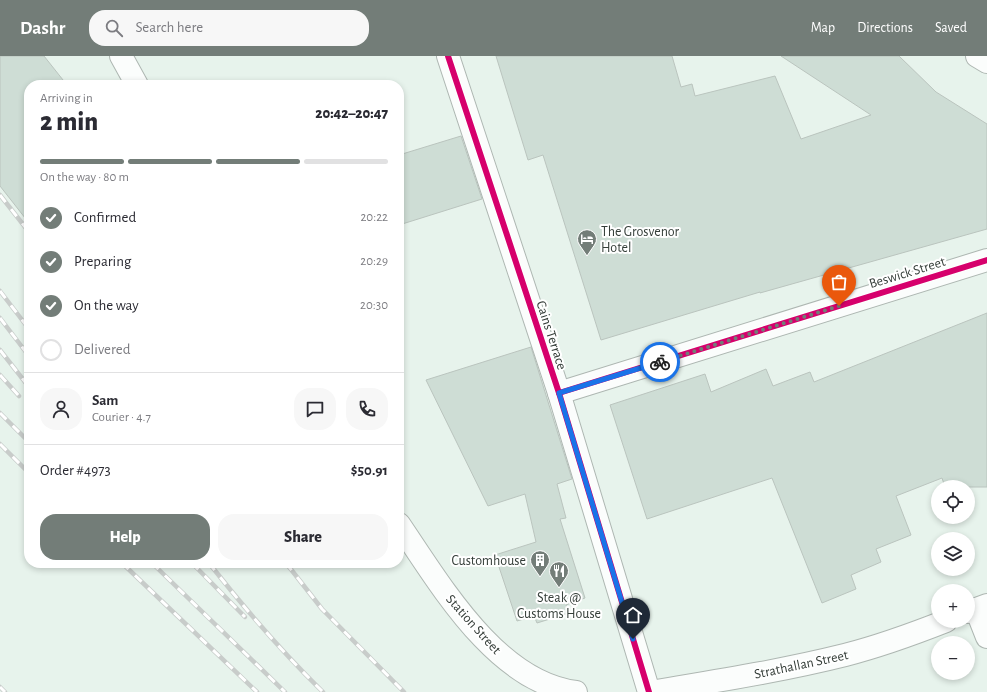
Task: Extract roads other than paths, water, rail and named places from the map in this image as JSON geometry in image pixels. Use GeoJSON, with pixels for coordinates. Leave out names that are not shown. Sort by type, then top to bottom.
{"type":"FeatureCollection","features":[{"type":"Feature","properties":{"kind":"street"},"geometry":{"type":"LineString","coordinates":[[121,56],[135,80]]}},
{"type":"Feature","properties":{"kind":"street","name":"Cains Terrace"},"geometry":{"type":"LineString","coordinates":[[448,56],[559,393],[650,692]]}},
{"type":"Feature","properties":{"kind":"street"},"geometry":{"type":"LineString","coordinates":[[977,56],[987,62]]}},
{"type":"Feature","properties":{"kind":"street","name":"Beswick Street"},"geometry":{"type":"LineString","coordinates":[[559,393],[987,260]]}},
{"type":"Feature","properties":{"kind":"street","name":"Station Street"},"geometry":{"type":"LineString","coordinates":[[404,532],[443,590],[481,635],[501,655],[522,672],[547,685],[576,692]]}},
{"type":"Feature","properties":{"kind":"street"},"geometry":{"type":"LineString","coordinates":[[977,609],[987,637]]}},
{"type":"Feature","properties":{"kind":"street","name":"Strathallan Street"},"geometry":{"type":"LineString","coordinates":[[650,692],[761,674],[846,655],[914,634],[931,627]]}},
{"type":"Feature","properties":{"kind":"railway"},"geometry":{"type":"LineString","coordinates":[[0,195],[24,226]]}},
{"type":"Feature","properties":{"kind":"railway"},"geometry":{"type":"LineString","coordinates":[[0,291],[24,322]]}},
{"type":"Feature","properties":{"kind":"railway"},"geometry":{"type":"LineString","coordinates":[[0,318],[24,349]]}},
{"type":"Feature","properties":{"kind":"railway"},"geometry":{"type":"LineString","coordinates":[[0,350],[24,381]]}},
{"type":"Feature","properties":{"kind":"railway"},"geometry":{"type":"LineString","coordinates":[[0,375],[19,396]]}},
{"type":"Feature","properties":{"kind":"railway"},"geometry":{"type":"LineString","coordinates":[[0,413],[24,437]]}},
{"type":"Feature","properties":{"kind":"railway"},"geometry":{"type":"LineString","coordinates":[[0,444],[24,468]]}},
{"type":"Feature","properties":{"kind":"railway"},"geometry":{"type":"LineString","coordinates":[[127,568],[257,692]]}},
{"type":"Feature","properties":{"kind":"railway"},"geometry":{"type":"LineString","coordinates":[[157,568],[285,692]]}},
{"type":"Feature","properties":{"kind":"railway"},"geometry":{"type":"LineString","coordinates":[[197,568],[245,617]]}},
{"type":"Feature","properties":{"kind":"railway"},"geometry":{"type":"LineString","coordinates":[[213,568],[264,629],[323,692]]}},
{"type":"Feature","properties":{"kind":"railway"},"geometry":{"type":"LineString","coordinates":[[290,568],[322,609],[404,692]]}},
{"type":"Feature","properties":{"kind":"railway"},"geometry":{"type":"LineString","coordinates":[[0,687],[5,692]]}},
{"type":"Feature","properties":{"kind":"place","name":"The Grosvenor Hotel"},"geometry":{"type":"Point","coordinates":[587,256]}},
{"type":"Feature","properties":{"kind":"place","name":"Customhouse"},"geometry":{"type":"Point","coordinates":[540,577]}},
{"type":"Feature","properties":{"kind":"place","name":"Steak @ Customs House"},"geometry":{"type":"Point","coordinates":[559,588]}}]}
